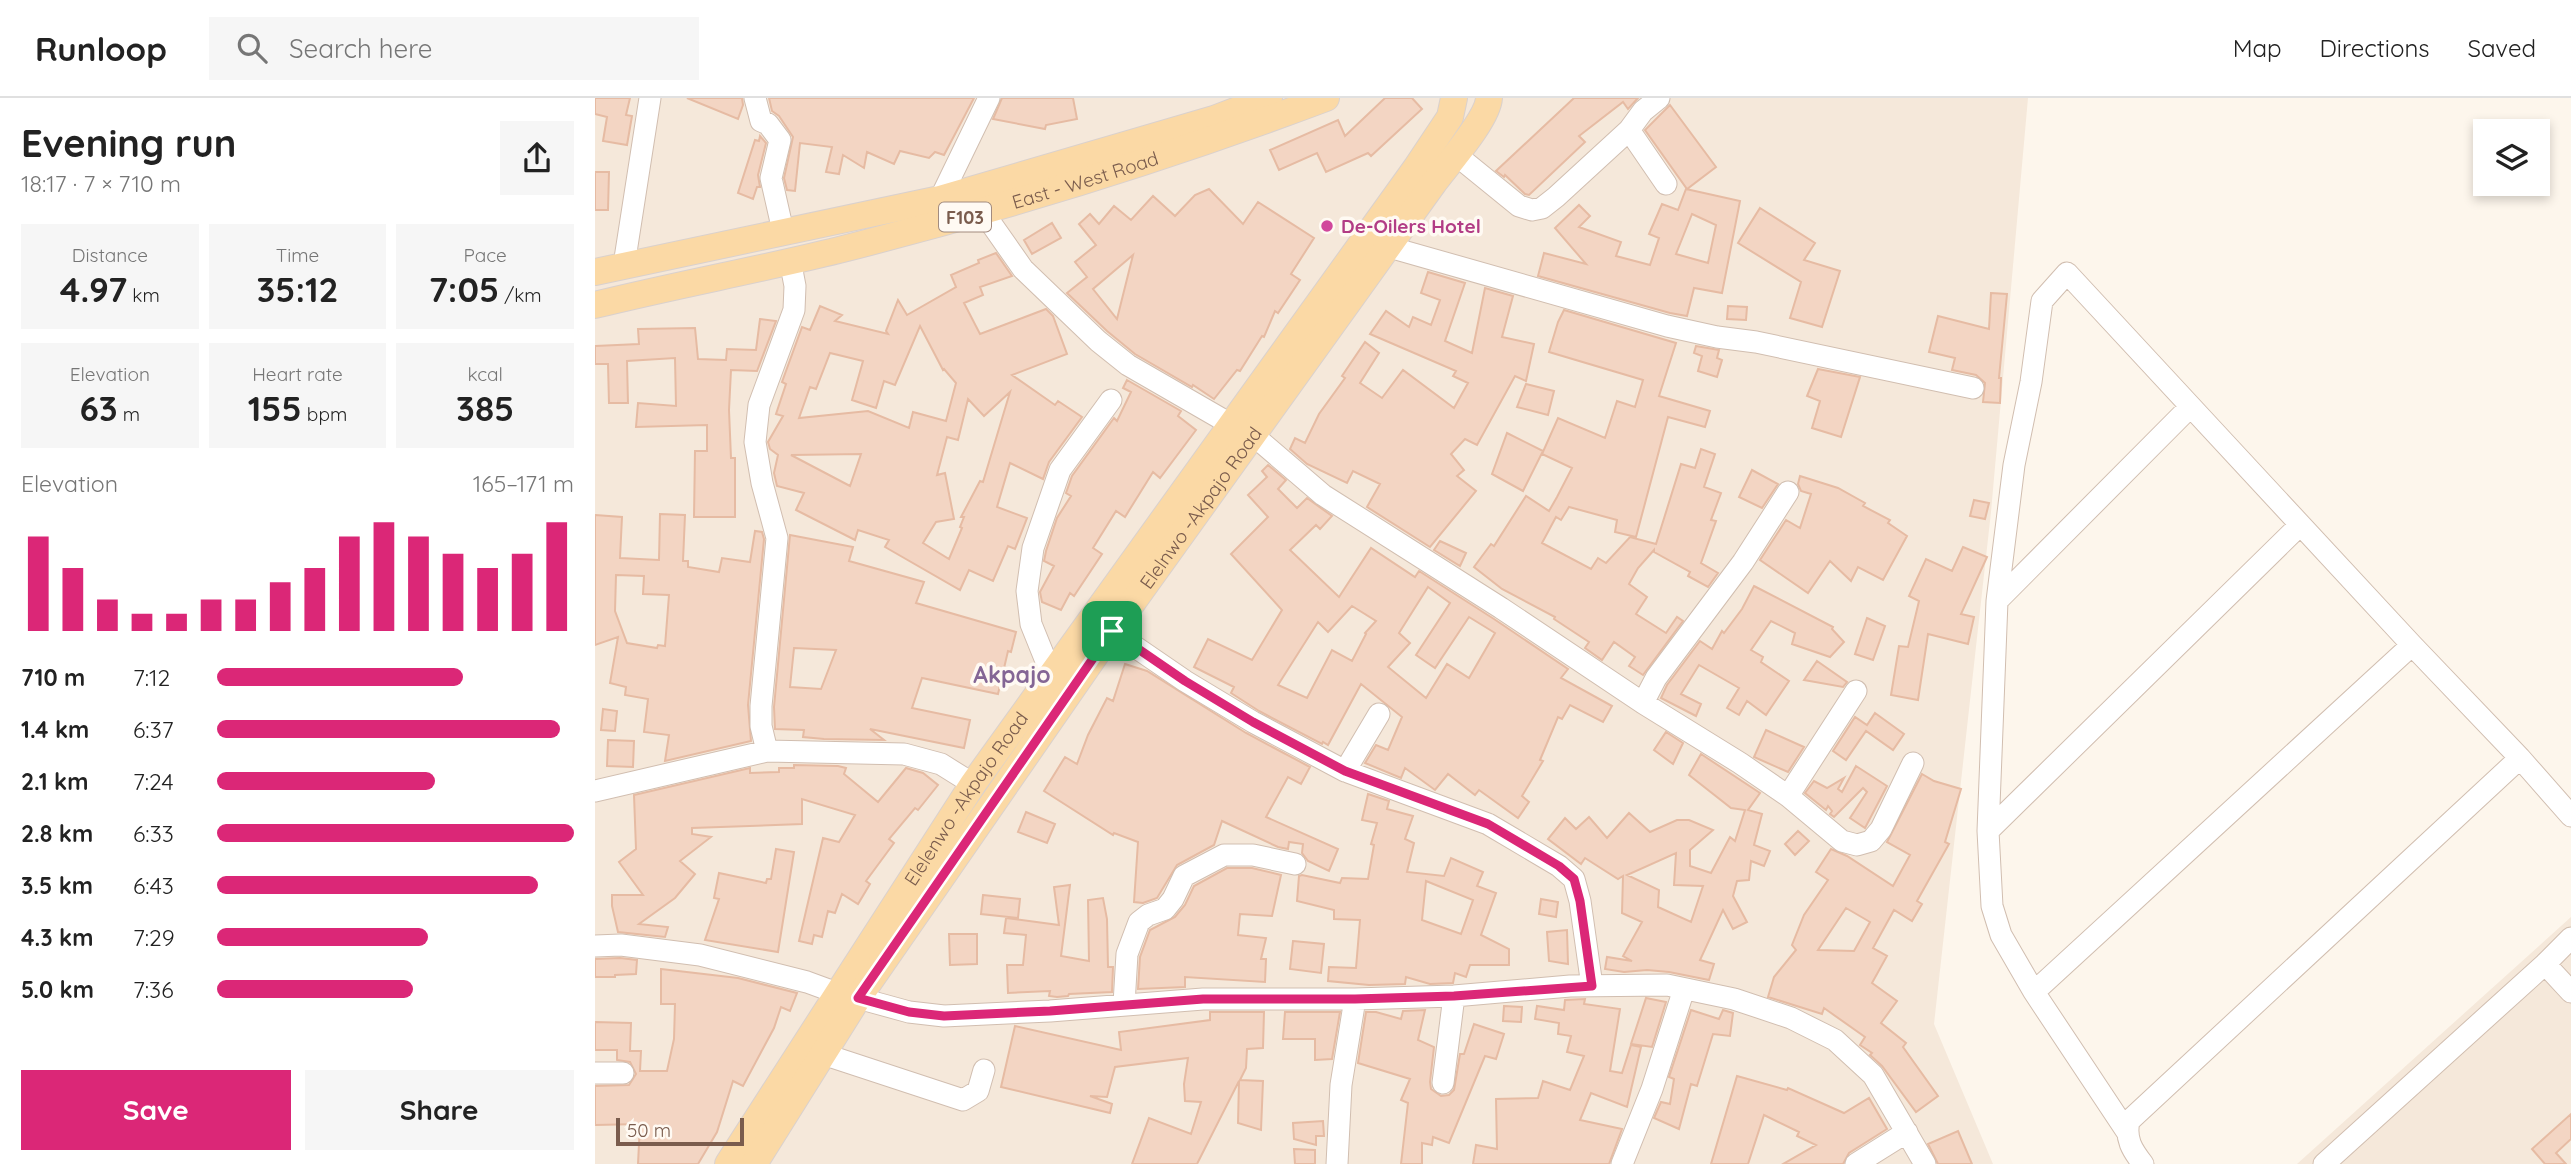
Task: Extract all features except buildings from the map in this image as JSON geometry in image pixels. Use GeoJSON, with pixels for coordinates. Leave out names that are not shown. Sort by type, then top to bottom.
{"type":"FeatureCollection","features":[{"type":"Feature","properties":{"kind":"main road","name":"East - West Road"},"geometry":{"type":"LineString","coordinates":[[595,272],[940,198],[1214,118],[1269,98]]}},
{"type":"Feature","properties":{"kind":"main road","name":"East - West Road"},"geometry":{"type":"LineString","coordinates":[[595,305],[983,212],[1220,138],[1326,98]]}},
{"type":"Feature","properties":{"kind":"main road","name":"Elelnwo -Akpajo Road"},"geometry":{"type":"LineString","coordinates":[[754,1164],[823,1054],[848,996],[1112,631],[1242,430],[1389,247],[1474,130],[1491,100]]}},
{"type":"Feature","properties":{"kind":"main road","name":"Elelenwo -Akpajo Road"},"geometry":{"type":"LineString","coordinates":[[728,1164],[848,996],[973,784],[1052,676],[1242,430],[1393,201],[1450,104]]}},
{"type":"Feature","properties":{"kind":"street"},"geometry":{"type":"LineString","coordinates":[[624,265],[649,98]]}},
{"type":"Feature","properties":{"kind":"street"},"geometry":{"type":"LineString","coordinates":[[755,98],[761,121],[768,124],[780,140],[771,185],[783,231]]}},
{"type":"Feature","properties":{"kind":"street"},"geometry":{"type":"LineString","coordinates":[[940,198],[989,98]]}},
{"type":"Feature","properties":{"kind":"street"},"geometry":{"type":"LineString","coordinates":[[1455,154],[1519,206],[1532,210],[1542,208],[1629,130],[1643,111],[1659,98]]}},
{"type":"Feature","properties":{"kind":"street"},"geometry":{"type":"LineString","coordinates":[[1629,130],[1666,184]]}},
{"type":"Feature","properties":{"kind":"street"},"geometry":{"type":"LineString","coordinates":[[983,212],[1023,269],[1098,341],[1128,365],[1242,430],[1323,495],[1740,763],[1788,796],[1842,841],[1857,845],[1871,841],[1881,829],[1913,763]]}},
{"type":"Feature","properties":{"kind":"street"},"geometry":{"type":"LineString","coordinates":[[1389,247],[1667,326],[1973,388]]}},
{"type":"Feature","properties":{"kind":"street"},"geometry":{"type":"LineString","coordinates":[[767,751],[761,726],[761,706],[777,538],[762,483],[755,442],[759,405],[793,310],[795,286],[790,260]]}},
{"type":"Feature","properties":{"kind":"street"},"geometry":{"type":"LineString","coordinates":[[2143,1164],[2130,1145],[2127,1132],[2034,992],[2001,935],[1993,906],[1988,831],[1997,601],[2014,465],[2031,382],[2042,301],[2067,273],[2571,816]]}},
{"type":"Feature","properties":{"kind":"street"},"geometry":{"type":"LineString","coordinates":[[1052,676],[1031,624],[1027,591],[1033,548],[1060,470],[1111,400]]}},
{"type":"Feature","properties":{"kind":"street"},"geometry":{"type":"LineString","coordinates":[[1997,601],[2190,407]]}},
{"type":"Feature","properties":{"kind":"street"},"geometry":{"type":"LineString","coordinates":[[1643,703],[1655,678],[1743,562],[1788,492]]}},
{"type":"Feature","properties":{"kind":"street"},"geometry":{"type":"LineString","coordinates":[[1988,831],[2300,525]]}},
{"type":"Feature","properties":{"kind":"street"},"geometry":{"type":"LineString","coordinates":[[1112,631],[1185,681],[1253,722],[1345,771],[1488,824],[1559,866],[1574,879],[1580,901],[1592,986]]}},
{"type":"Feature","properties":{"kind":"street"},"geometry":{"type":"LineString","coordinates":[[2034,992],[2412,645]]}},
{"type":"Feature","properties":{"kind":"street"},"geometry":{"type":"LineString","coordinates":[[1788,796],[1856,691]]}},
{"type":"Feature","properties":{"kind":"street"},"geometry":{"type":"LineString","coordinates":[[1345,771],[1380,714]]}},
{"type":"Feature","properties":{"kind":"street"},"geometry":{"type":"LineString","coordinates":[[595,791],[767,751],[904,754],[941,764],[973,784]]}},
{"type":"Feature","properties":{"kind":"street"},"geometry":{"type":"LineString","coordinates":[[2127,1132],[2129,1121],[2520,758]]}},
{"type":"Feature","properties":{"kind":"street"},"geometry":{"type":"LineString","coordinates":[[1124,1004],[1127,954],[1139,922],[1148,915],[1165,909],[1184,876],[1224,855],[1253,855],[1295,864]]}},
{"type":"Feature","properties":{"kind":"street"},"geometry":{"type":"LineString","coordinates":[[2324,1164],[2571,938]]}},
{"type":"Feature","properties":{"kind":"street"},"geometry":{"type":"LineString","coordinates":[[595,946],[621,945],[700,955],[807,982],[909,1012],[944,1016],[1203,999],[1355,999],[1454,996],[1592,986],[1667,985],[1734,999],[1791,1018],[1835,1040],[1873,1075],[1925,1164]]}},
{"type":"Feature","properties":{"kind":"street"},"geometry":{"type":"LineString","coordinates":[[2545,964],[2571,992]]}},
{"type":"Feature","properties":{"kind":"street"},"geometry":{"type":"LineString","coordinates":[[1622,1164],[1652,1089],[1684,989]]}},
{"type":"Feature","properties":{"kind":"street"},"geometry":{"type":"LineString","coordinates":[[1443,1083],[1454,996]]}},
{"type":"Feature","properties":{"kind":"street"},"geometry":{"type":"LineString","coordinates":[[1337,1164],[1341,1085],[1355,999]]}},
{"type":"Feature","properties":{"kind":"street"},"geometry":{"type":"LineString","coordinates":[[823,1054],[963,1100],[978,1091],[984,1070]]}},
{"type":"Feature","properties":{"kind":"street"},"geometry":{"type":"LineString","coordinates":[[595,1073],[623,1073]]}},
{"type":"Feature","properties":{"kind":"street"},"geometry":{"type":"LineString","coordinates":[[1856,1164],[1907,1132]]}},
{"type":"Feature","properties":{"kind":"shaded area"},"geometry":{"type":"Polygon","coordinates":[[[595,98],[2028,98],[1991,512],[1934,1024],[1993,1164],[595,1164],[595,98]]]}},
{"type":"Feature","properties":{"kind":"shaded area"},"geometry":{"type":"Polygon","coordinates":[[[2571,917],[2571,1164],[2297,1164],[2571,917]]]}},
{"type":"Feature","properties":{"kind":"place","name":"De-Oilers Hotel"},"geometry":{"type":"Point","coordinates":[1327,226]}},
{"type":"Feature","properties":{"kind":"district","name":"Akpajo"},"geometry":{"type":"Point","coordinates":[1012,674]}},
{"type":"Feature","properties":{"kind":"route"},"geometry":{"type":"LineString","coordinates":[[1112,631],[1185,681],[1253,722],[1345,771],[1488,824],[1559,866],[1574,879],[1580,901],[1592,986],[1454,996],[1203,999],[944,1016],[909,1012],[858,998],[1112,631]]}}]}
